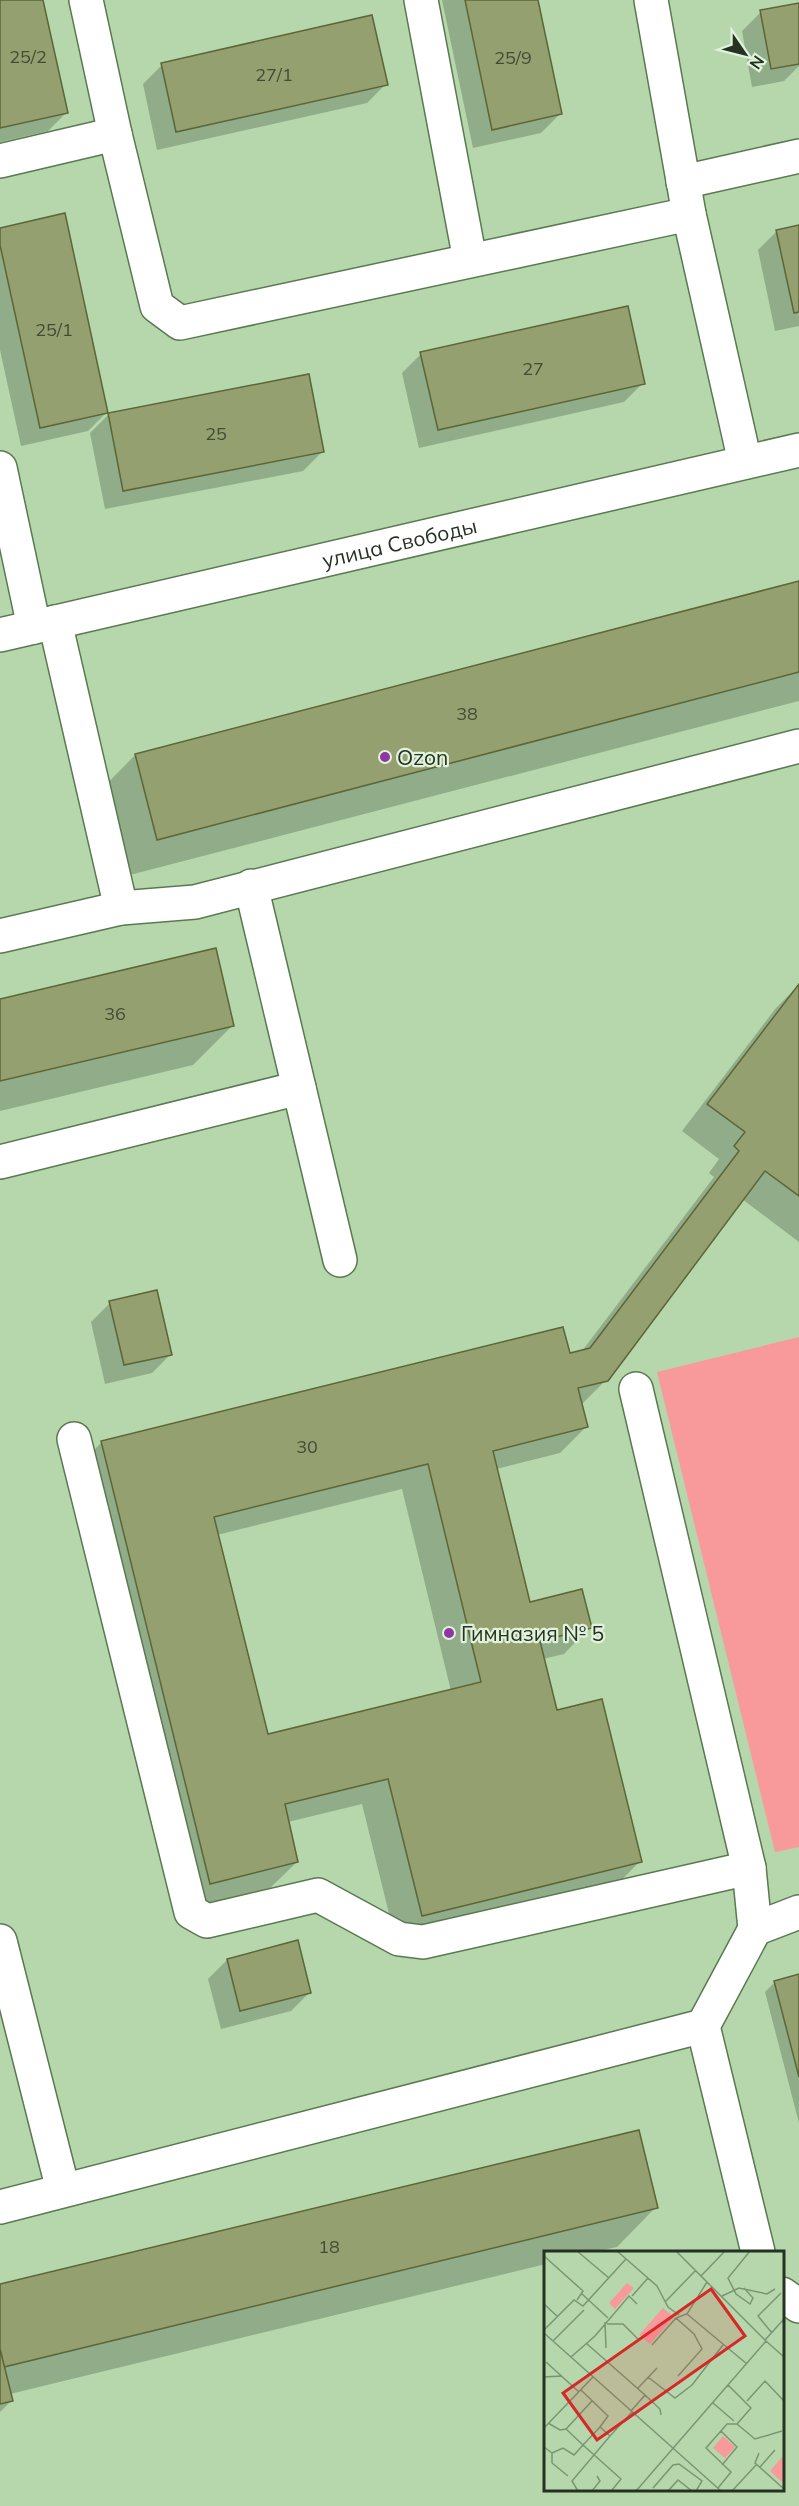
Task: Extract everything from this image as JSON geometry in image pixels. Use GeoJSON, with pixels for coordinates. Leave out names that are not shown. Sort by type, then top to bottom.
{"type":"FeatureCollection","features":[{"type":"Feature","properties":{"kind":"main road"},"geometry":{"type":"LineString","coordinates":[[86,0],[115,134],[157,306],[180,323],[689,214]]}},
{"type":"Feature","properties":{"kind":"main road"},"geometry":{"type":"LineString","coordinates":[[421,0],[470,260]]}},
{"type":"Feature","properties":{"kind":"main road"},"geometry":{"type":"LineString","coordinates":[[651,0],[689,214],[745,462]]}},
{"type":"Feature","properties":{"kind":"main road"},"geometry":{"type":"LineString","coordinates":[[0,161],[115,134]]}},
{"type":"Feature","properties":{"kind":"main road"},"geometry":{"type":"LineString","coordinates":[[683,182],[799,156]]}},
{"type":"Feature","properties":{"kind":"main road","name":"улица Свободы"},"geometry":{"type":"LineString","coordinates":[[0,635],[799,450]]}},
{"type":"Feature","properties":{"kind":"main road"},"geometry":{"type":"LineString","coordinates":[[0,468],[121,908]]}},
{"type":"Feature","properties":{"kind":"main road"},"geometry":{"type":"LineString","coordinates":[[0,936],[121,908],[195,902],[799,747]]}},
{"type":"Feature","properties":{"kind":"main road"},"geometry":{"type":"LineString","coordinates":[[251,886],[340,1260]]}},
{"type":"Feature","properties":{"kind":"main road"},"geometry":{"type":"LineString","coordinates":[[0,1162],[299,1088]]}},
{"type":"Feature","properties":{"kind":"main road"},"geometry":{"type":"LineString","coordinates":[[636,1389],[749,1868],[754,1929],[703,2026],[758,2251]]}},
{"type":"Feature","properties":{"kind":"main road"},"geometry":{"type":"LineString","coordinates":[[74,1439],[191,1912],[207,1921],[318,1895],[399,1939],[423,1942],[749,1868]]}},
{"type":"Feature","properties":{"kind":"main road"},"geometry":{"type":"LineString","coordinates":[[754,1929],[799,1912]]}},
{"type":"Feature","properties":{"kind":"main road"},"geometry":{"type":"LineString","coordinates":[[0,1941],[63,2190]]}},
{"type":"Feature","properties":{"kind":"main road"},"geometry":{"type":"LineString","coordinates":[[0,2207],[703,2026]]}},
{"type":"Feature","properties":{"kind":"main road"},"geometry":{"type":"LineString","coordinates":[[784,2295],[799,2306]]}},
{"type":"Feature","properties":{"kind":"shaded area"},"geometry":{"type":"Polygon","coordinates":[[[799,1337],[799,1847],[775,1852],[657,1372],[799,1337]]]}},
{"type":"Feature","properties":{"kind":"building"},"geometry":{"type":"Polygon","coordinates":[[[0,0],[43,0],[68,113],[0,128],[0,0]]]}},
{"type":"Feature","properties":{"kind":"building"},"geometry":{"type":"Polygon","coordinates":[[[465,0],[538,0],[562,114],[492,130],[465,0]]]}},
{"type":"Feature","properties":{"kind":"building"},"geometry":{"type":"Polygon","coordinates":[[[799,3],[799,64],[771,69],[760,10],[799,3]]]}},
{"type":"Feature","properties":{"kind":"building"},"geometry":{"type":"Polygon","coordinates":[[[372,15],[388,85],[176,132],[161,63],[372,15]]]}},
{"type":"Feature","properties":{"kind":"building"},"geometry":{"type":"Polygon","coordinates":[[[65,213],[108,413],[40,428],[0,245],[0,228],[65,213]]]}},
{"type":"Feature","properties":{"kind":"building"},"geometry":{"type":"Polygon","coordinates":[[[799,225],[799,312],[794,313],[776,230],[799,225]]]}},
{"type":"Feature","properties":{"kind":"building"},"geometry":{"type":"Polygon","coordinates":[[[628,306],[645,384],[438,430],[420,352],[628,306]]]}},
{"type":"Feature","properties":{"kind":"building"},"geometry":{"type":"Polygon","coordinates":[[[309,374],[324,452],[123,491],[108,413],[309,374]]]}},
{"type":"Feature","properties":{"kind":"building"},"geometry":{"type":"Polygon","coordinates":[[[799,581],[799,672],[157,840],[135,754],[799,581]]]}},
{"type":"Feature","properties":{"kind":"building"},"geometry":{"type":"Polygon","coordinates":[[[216,948],[234,1026],[0,1081],[0,999],[216,948]]]}},
{"type":"Feature","properties":{"kind":"building"},"geometry":{"type":"Polygon","coordinates":[[[799,984],[799,1196],[765,1171],[608,1381],[578,1388],[588,1427],[493,1451],[530,1602],[582,1589],[592,1628],[540,1641],[557,1710],[602,1699],[642,1862],[422,1916],[388,1779],[285,1804],[298,1862],[210,1884],[101,1441],[563,1327],[570,1353],[590,1348],[739,1151],[734,1146],[745,1132],[707,1104],[799,984]],[[428,1464],[214,1517],[268,1734],[481,1682],[428,1464]]]}},
{"type":"Feature","properties":{"kind":"building"},"geometry":{"type":"Polygon","coordinates":[[[157,1290],[172,1355],[124,1365],[109,1301],[157,1290]]]}},
{"type":"Feature","properties":{"kind":"building"},"geometry":{"type":"Polygon","coordinates":[[[298,1940],[311,1993],[240,2011],[227,1959],[298,1940]]]}},
{"type":"Feature","properties":{"kind":"building"},"geometry":{"type":"Polygon","coordinates":[[[799,1974],[799,2077],[774,1981],[799,1974]]]}},
{"type":"Feature","properties":{"kind":"building"},"geometry":{"type":"Polygon","coordinates":[[[639,2130],[658,2208],[4,2367],[0,2349],[0,2284],[639,2130]]]}},
{"type":"Feature","properties":{"kind":"building"},"geometry":{"type":"Polygon","coordinates":[[[0,2349],[13,2401],[0,2404],[0,2349]]]}},
{"type":"Feature","properties":{"kind":"place","name":"Ozon"},"geometry":{"type":"Point","coordinates":[385,757]}},
{"type":"Feature","properties":{"kind":"place","name":"Гимназия № 5"},"geometry":{"type":"Point","coordinates":[449,1633]}}]}
